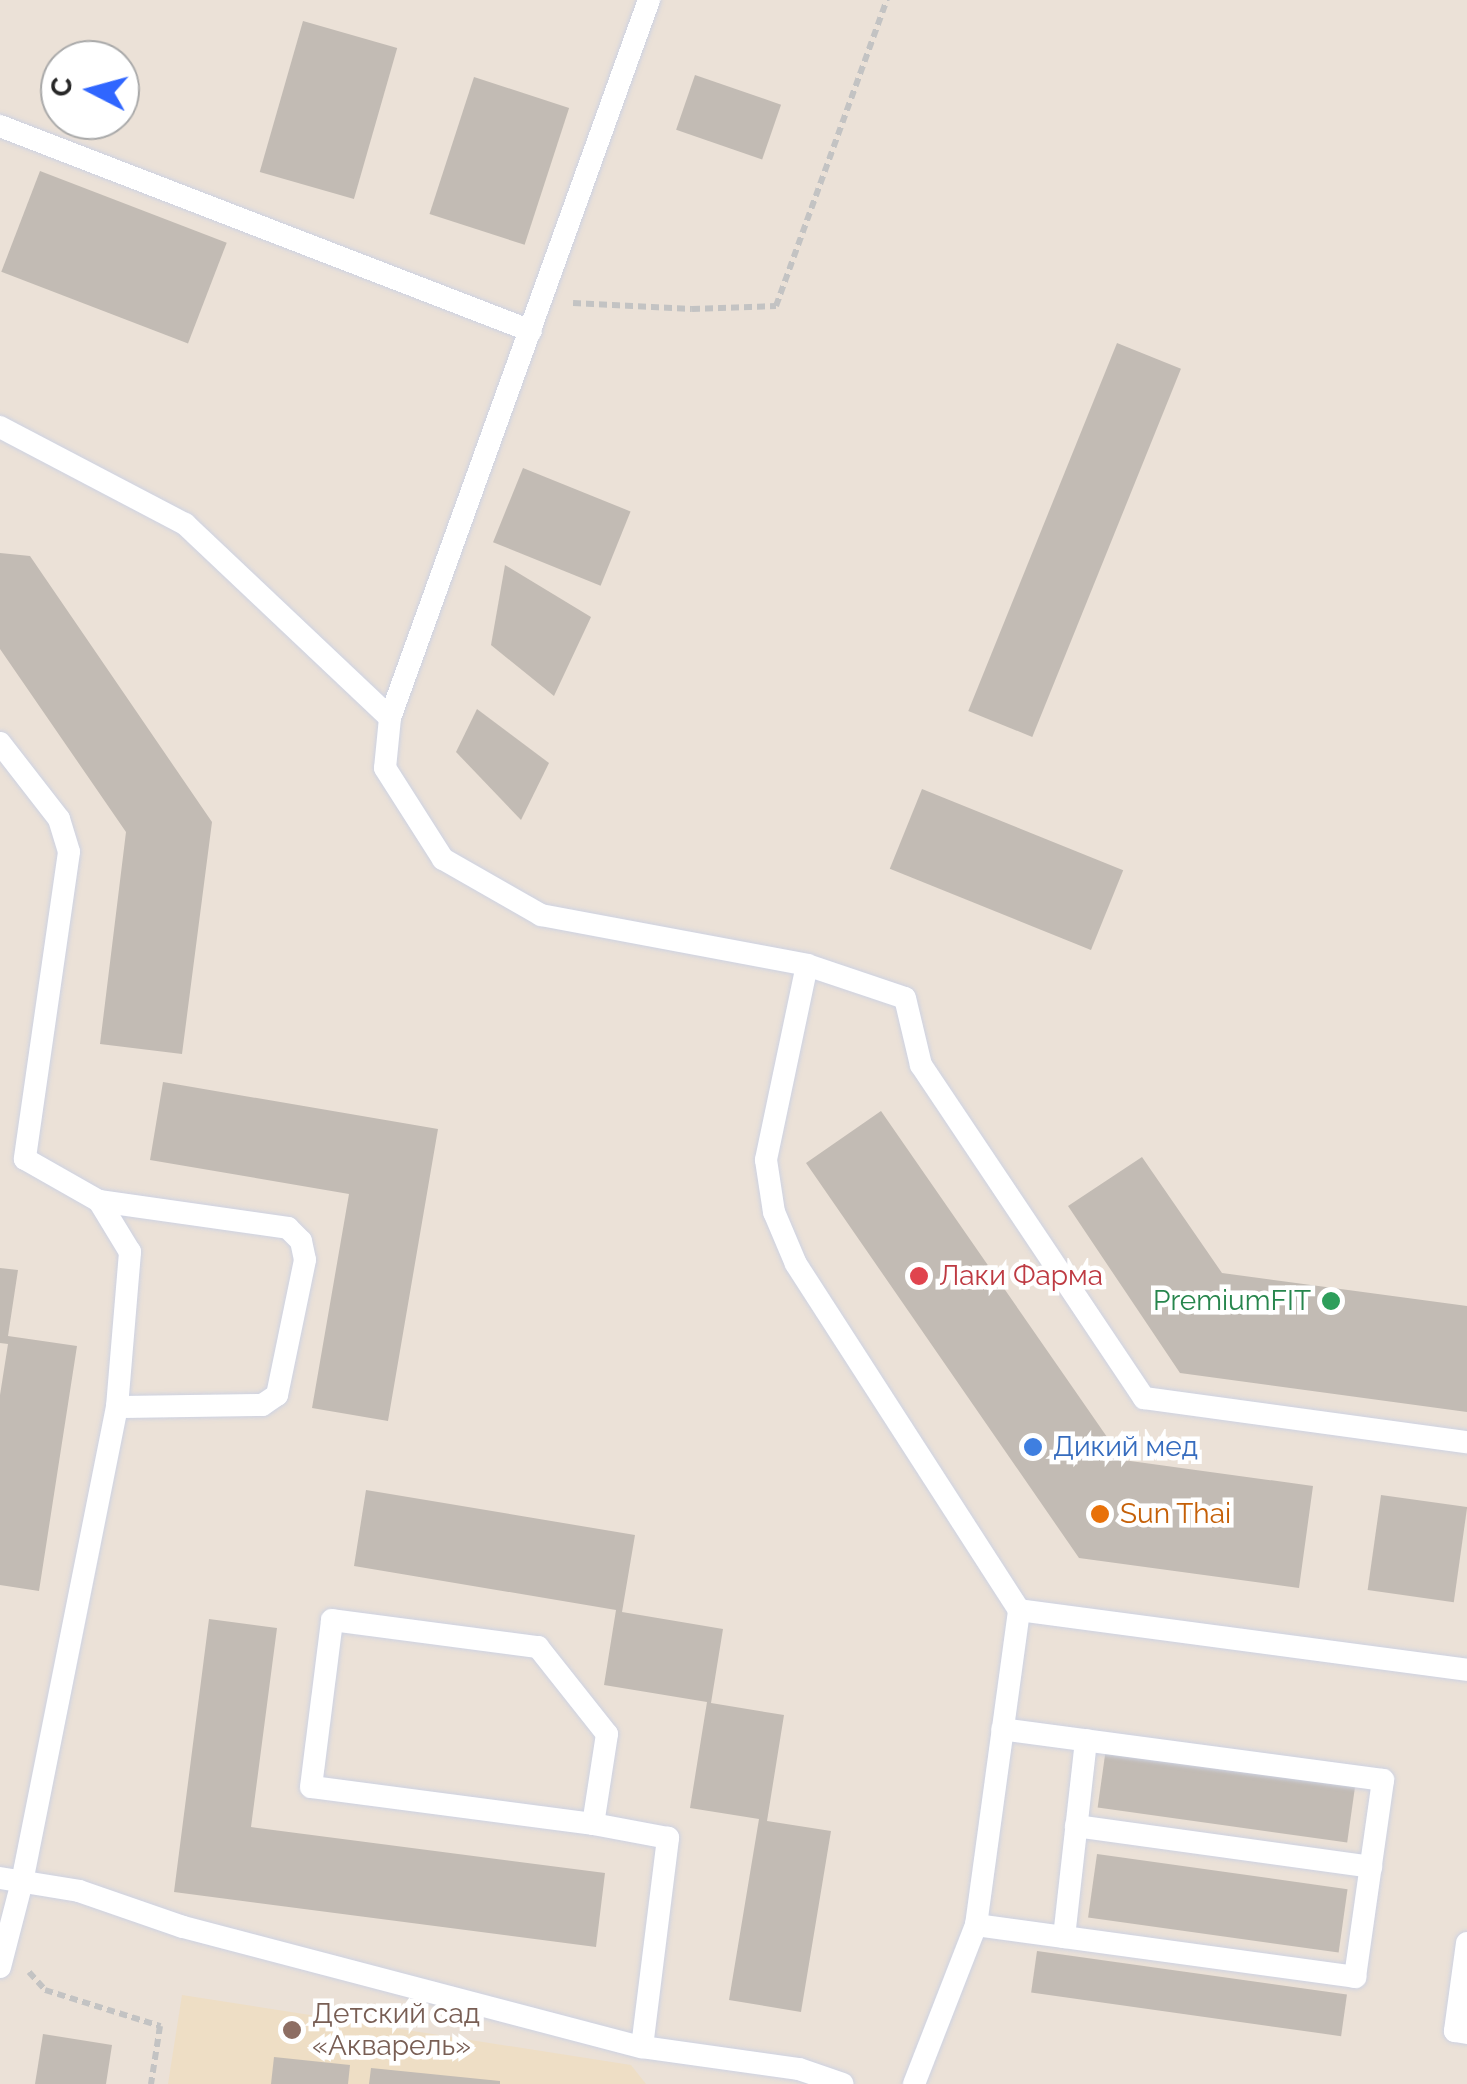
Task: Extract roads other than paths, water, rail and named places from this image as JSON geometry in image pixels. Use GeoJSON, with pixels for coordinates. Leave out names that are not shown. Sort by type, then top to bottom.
{"type":"FeatureCollection","features":[{"type":"Feature","properties":{"kind":"lane"},"geometry":{"type":"LineString","coordinates":[[649,0],[390,718],[384,768],[443,859],[541,915],[807,965],[906,998],[921,1065],[1144,1398],[1467,1442]]}},
{"type":"Feature","properties":{"kind":"lane"},"geometry":{"type":"LineString","coordinates":[[0,126],[531,331]]}},
{"type":"Feature","properties":{"kind":"lane"},"geometry":{"type":"LineString","coordinates":[[0,427],[185,524],[390,718]]}},
{"type":"Feature","properties":{"kind":"lane"},"geometry":{"type":"LineString","coordinates":[[0,744],[59,818],[69,852],[24,1159]]}},
{"type":"Feature","properties":{"kind":"lane"},"geometry":{"type":"LineString","coordinates":[[807,965],[766,1160],[774,1212],[796,1264],[1019,1610],[976,1925],[914,2084]]}},
{"type":"Feature","properties":{"kind":"lane"},"geometry":{"type":"LineString","coordinates":[[0,1155],[24,1159],[98,1201],[288,1228],[301,1241],[305,1260],[277,1395],[262,1405],[117,1407]]}},
{"type":"Feature","properties":{"kind":"lane"},"geometry":{"type":"LineString","coordinates":[[3,1956],[11,1880],[117,1407],[130,1252],[98,1201]]}},
{"type":"Feature","properties":{"kind":"lane"},"geometry":{"type":"LineString","coordinates":[[1019,1610],[1467,1670]]}},
{"type":"Feature","properties":{"kind":"lane"},"geometry":{"type":"LineString","coordinates":[[592,1824],[607,1734],[538,1647],[332,1620],[311,1787],[592,1824],[668,1838],[642,2047]]}},
{"type":"Feature","properties":{"kind":"lane"},"geometry":{"type":"LineString","coordinates":[[976,1925],[1356,1977],[1383,1780],[1002,1729]]}},
{"type":"Feature","properties":{"kind":"lane"},"geometry":{"type":"LineString","coordinates":[[1064,1937],[1086,1740]]}},
{"type":"Feature","properties":{"kind":"lane"},"geometry":{"type":"LineString","coordinates":[[1076,1826],[1371,1866]]}},
{"type":"Feature","properties":{"kind":"lane"},"geometry":{"type":"LineString","coordinates":[[11,1880],[79,1892],[183,1927],[642,2047],[800,2068],[844,2084]]}},
{"type":"Feature","properties":{"kind":"lane"},"geometry":{"type":"LineString","coordinates":[[1467,1942],[1455,2032],[1467,2033]]}},
{"type":"Feature","properties":{"kind":"place","name":"Лаки Фарма"},"geometry":{"type":"Point","coordinates":[919,1276]}},
{"type":"Feature","properties":{"kind":"place","name":"PremiumFIT"},"geometry":{"type":"Point","coordinates":[1331,1301]}},
{"type":"Feature","properties":{"kind":"place","name":"Дикий мед"},"geometry":{"type":"Point","coordinates":[1033,1447]}},
{"type":"Feature","properties":{"kind":"place","name":"Sun Thai"},"geometry":{"type":"Point","coordinates":[1100,1514]}},
{"type":"Feature","properties":{"kind":"place","name":"Детский сад «Акварель»"},"geometry":{"type":"Point","coordinates":[292,2030]}}]}
